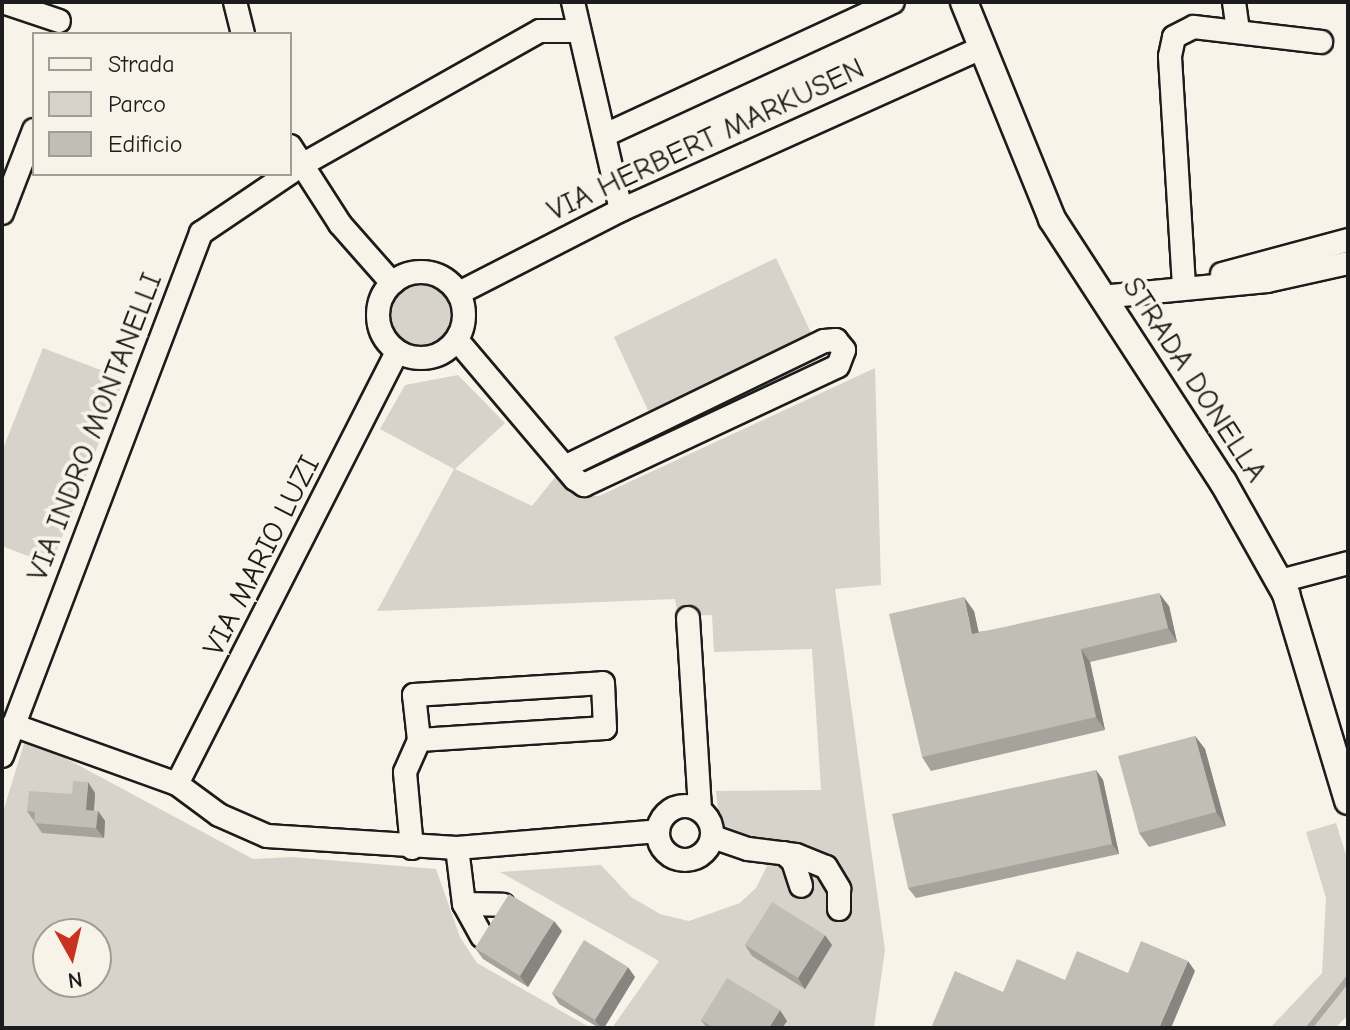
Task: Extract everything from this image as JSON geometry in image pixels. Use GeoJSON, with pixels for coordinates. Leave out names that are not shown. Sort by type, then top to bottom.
{"type":"FeatureCollection","features":[{"type":"Feature","properties":{"kind":"street"},"geometry":{"type":"LineString","coordinates":[[3,2],[57,19]]}},
{"type":"Feature","properties":{"kind":"street"},"geometry":{"type":"LineString","coordinates":[[235,2],[242,32]]}},
{"type":"Feature","properties":{"kind":"street"},"geometry":{"type":"LineString","coordinates":[[543,30],[564,2]]}},
{"type":"Feature","properties":{"kind":"street"},"geometry":{"type":"LineString","coordinates":[[573,2],[621,210]]}},
{"type":"Feature","properties":{"kind":"street"},"geometry":{"type":"LineString","coordinates":[[605,135],[893,2]]}},
{"type":"Feature","properties":{"kind":"street","name":"STRADA DONELLA"},"geometry":{"type":"LineString","coordinates":[[964,2],[1040,194],[1101,297],[1223,482],[1280,581],[1347,794]]}},
{"type":"Feature","properties":{"kind":"street"},"geometry":{"type":"LineString","coordinates":[[1234,2],[1238,31]]}},
{"type":"Feature","properties":{"kind":"street"},"geometry":{"type":"LineString","coordinates":[[1184,286],[1171,45],[1182,31],[1194,27],[1321,42]]}},
{"type":"Feature","properties":{"kind":"street"},"geometry":{"type":"LineString","coordinates":[[543,30],[579,31]]}},
{"type":"Feature","properties":{"kind":"street","name":"VIA INDRO MONTANELLI"},"geometry":{"type":"LineString","coordinates":[[292,171],[543,30]]}},
{"type":"Feature","properties":{"kind":"street","name":"VIA HERBERT MARKUSEN"},"geometry":{"type":"LineString","coordinates":[[459,293],[621,210],[981,48]]}},
{"type":"Feature","properties":{"kind":"street"},"geometry":{"type":"LineString","coordinates":[[2,213],[32,135]]}},
{"type":"Feature","properties":{"kind":"street"},"geometry":{"type":"LineString","coordinates":[[292,150],[340,224],[392,283]]}},
{"type":"Feature","properties":{"kind":"street","name":"VIA INDRO MONTANELLI"},"geometry":{"type":"LineString","coordinates":[[2,756],[201,233],[285,176]]}},
{"type":"Feature","properties":{"kind":"street"},"geometry":{"type":"LineString","coordinates":[[1184,286],[1348,240]]}},
{"type":"Feature","properties":{"kind":"street"},"geometry":{"type":"LineString","coordinates":[[1267,281],[1348,263]]}},
{"type":"Feature","properties":{"kind":"street"},"geometry":{"type":"LineString","coordinates":[[428,272],[459,293],[465,316],[457,340],[438,356],[424,359],[397,352],[387,343],[377,319],[392,283],[428,272]]}},
{"type":"Feature","properties":{"kind":"street"},"geometry":{"type":"LineString","coordinates":[[1101,297],[1184,286],[1348,274]]}},
{"type":"Feature","properties":{"kind":"street"},"geometry":{"type":"LineString","coordinates":[[457,340],[579,483],[591,483],[838,366],[846,357],[841,343],[824,341],[566,466]]}},
{"type":"Feature","properties":{"kind":"street","name":"VIA MARIO LUZI"},"geometry":{"type":"LineString","coordinates":[[177,784],[397,352]]}},
{"type":"Feature","properties":{"kind":"street"},"geometry":{"type":"LineString","coordinates":[[1280,581],[1348,563]]}},
{"type":"Feature","properties":{"kind":"street"},"geometry":{"type":"LineString","coordinates":[[688,618],[700,809]]}},
{"type":"Feature","properties":{"kind":"street"},"geometry":{"type":"LineString","coordinates":[[412,848],[405,772],[419,740],[414,695],[603,683],[605,728],[419,740]]}},
{"type":"Feature","properties":{"kind":"street"},"geometry":{"type":"LineString","coordinates":[[13,725],[177,784],[219,815],[267,836],[412,848],[457,848],[658,831]]}},
{"type":"Feature","properties":{"kind":"street"},"geometry":{"type":"LineString","coordinates":[[684,805],[700,809],[710,821],[713,837],[699,857],[682,860],[662,847],[658,831],[669,810],[684,805]]}},
{"type":"Feature","properties":{"kind":"street"},"geometry":{"type":"LineString","coordinates":[[713,837],[784,853],[826,867],[839,889],[839,909]]}},
{"type":"Feature","properties":{"kind":"street"},"geometry":{"type":"LineString","coordinates":[[457,848],[464,904],[482,936]]}},
{"type":"Feature","properties":{"kind":"street"},"geometry":{"type":"LineString","coordinates":[[784,853],[793,861],[801,886]]}},
{"type":"Feature","properties":{"kind":"street"},"geometry":{"type":"LineString","coordinates":[[464,904],[503,905]]}},
{"type":"Feature","properties":{"kind":"green space"},"geometry":{"type":"Polygon","coordinates":[[[776,258],[814,339],[651,417],[614,337],[776,258]]]}},
{"type":"Feature","properties":{"kind":"green space"},"geometry":{"type":"Polygon","coordinates":[[[419,279],[433,282],[445,290],[453,302],[456,316],[453,330],[445,342],[433,350],[419,353],[405,350],[393,342],[385,330],[382,316],[385,302],[393,290],[405,282],[419,279]]]}},
{"type":"Feature","properties":{"kind":"green space"},"geometry":{"type":"Polygon","coordinates":[[[43,348],[124,379],[51,565],[2,546],[2,451],[43,348]]]}},
{"type":"Feature","properties":{"kind":"green space"},"geometry":{"type":"Polygon","coordinates":[[[875,368],[881,585],[835,589],[885,950],[874,1028],[612,1028],[659,961],[500,872],[601,865],[631,897],[660,914],[689,921],[740,903],[756,888],[770,860],[722,849],[716,791],[821,790],[812,649],[714,652],[712,615],[678,616],[675,599],[377,611],[454,469],[380,429],[405,385],[458,375],[505,423],[455,469],[532,506],[556,476],[581,496],[599,496],[875,368]]]}},
{"type":"Feature","properties":{"kind":"green space"},"geometry":{"type":"Polygon","coordinates":[[[26,737],[253,859],[292,857],[436,869],[460,937],[477,963],[591,1028],[2,1028],[2,815],[26,737]]]}},
{"type":"Feature","properties":{"kind":"green space"},"geometry":{"type":"Polygon","coordinates":[[[1336,823],[1348,861],[1348,1015],[1335,1028],[1270,1028],[1322,973],[1326,898],[1306,832],[1336,823]]]}},
{"type":"Feature","properties":{"kind":"building"},"geometry":{"type":"Polygon","coordinates":[[[1159,593],[1168,628],[1081,649],[1096,717],[922,757],[889,614],[964,597],[972,634],[1159,593]]]}},
{"type":"Feature","properties":{"kind":"building"},"geometry":{"type":"Polygon","coordinates":[[[1195,736],[1216,812],[1139,833],[1118,756],[1195,736]]]}},
{"type":"Feature","properties":{"kind":"building"},"geometry":{"type":"Polygon","coordinates":[[[1096,770],[1112,844],[908,888],[892,814],[1096,770]]]}},
{"type":"Feature","properties":{"kind":"building"},"geometry":{"type":"Polygon","coordinates":[[[73,781],[88,782],[86,810],[98,811],[96,828],[34,823],[35,812],[27,811],[29,791],[72,794],[73,781]]]}},
{"type":"Feature","properties":{"kind":"building"},"geometry":{"type":"Polygon","coordinates":[[[509,894],[554,921],[520,976],[475,948],[509,894]]]}},
{"type":"Feature","properties":{"kind":"building"},"geometry":{"type":"Polygon","coordinates":[[[772,902],[825,935],[798,978],[745,945],[772,902]]]}},
{"type":"Feature","properties":{"kind":"building"},"geometry":{"type":"Polygon","coordinates":[[[584,940],[628,967],[595,1020],[552,993],[584,940]]]}},
{"type":"Feature","properties":{"kind":"building"},"geometry":{"type":"Polygon","coordinates":[[[1141,941],[1188,961],[1159,1028],[931,1028],[955,971],[1003,992],[1017,959],[1065,980],[1077,951],[1128,973],[1141,941]]]}},
{"type":"Feature","properties":{"kind":"building"},"geometry":{"type":"Polygon","coordinates":[[[727,978],[780,1010],[769,1028],[714,1028],[701,1020],[727,978]]]}},
{"type":"Feature","properties":{"kind":"waterway"},"geometry":{"type":"LineString","coordinates":[[1309,1028],[1348,979]]}}]}
